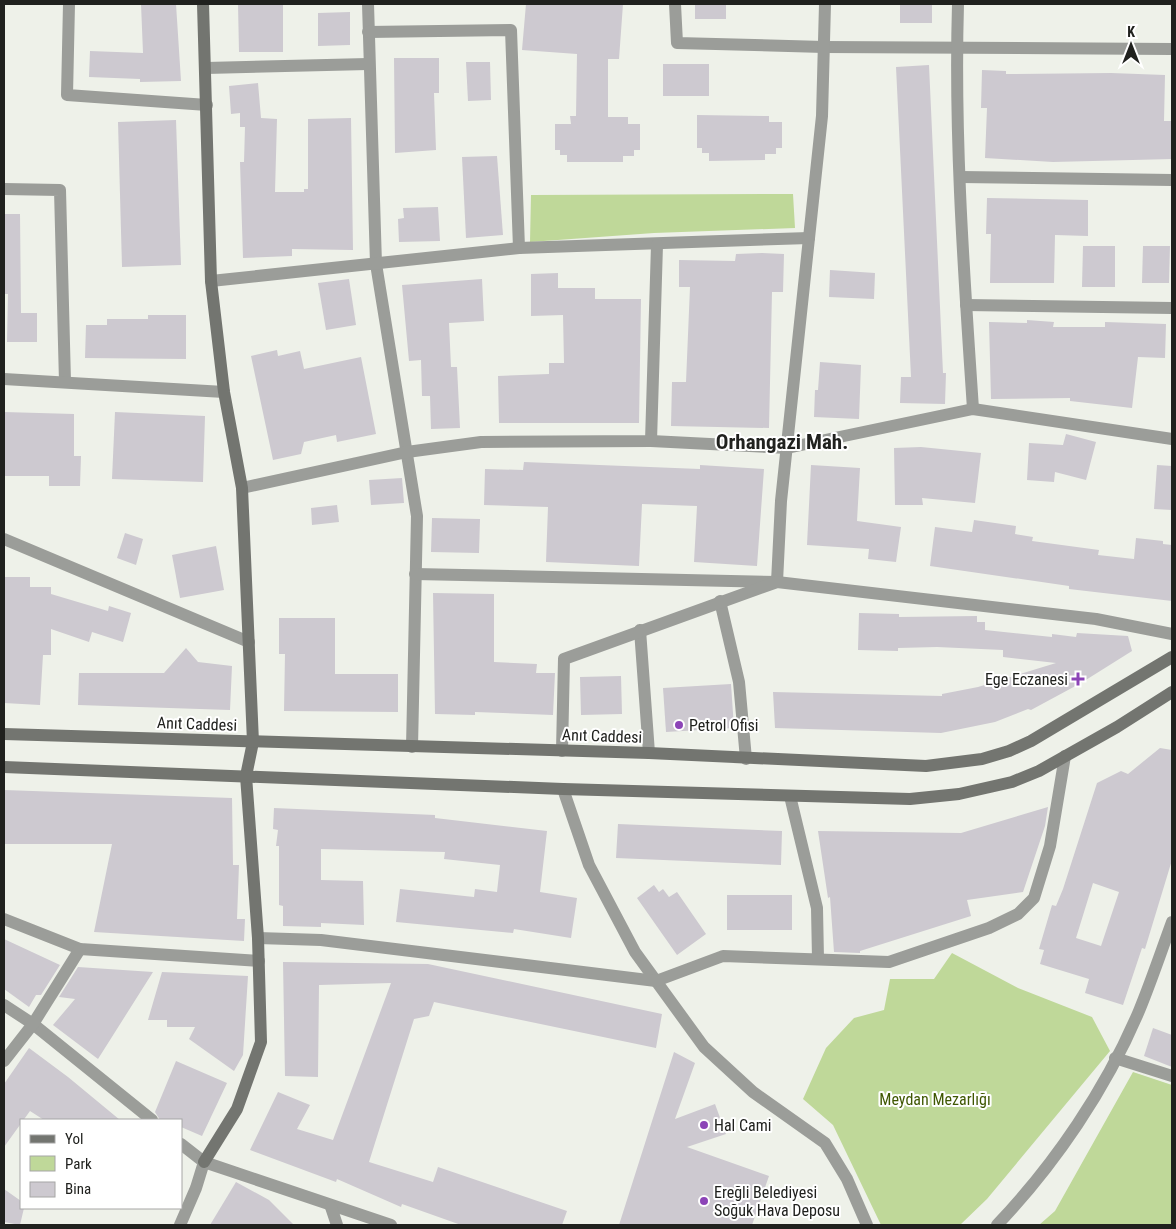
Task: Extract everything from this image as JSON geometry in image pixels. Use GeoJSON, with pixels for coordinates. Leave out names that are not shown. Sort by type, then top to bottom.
{"type":"FeatureCollection","features":[{"type":"Feature","properties":{"kind":"main road"},"geometry":{"type":"LineString","coordinates":[[203,4],[211,281],[224,392],[242,488],[250,642],[252,742],[246,776],[258,938],[261,1042],[237,1109],[204,1162]]}},
{"type":"Feature","properties":{"kind":"main road","name":"Anıt Caddesi"},"geometry":{"type":"LineString","coordinates":[[4,734],[649,753],[926,766],[982,759],[1009,751],[1031,741],[1172,657]]}},
{"type":"Feature","properties":{"kind":"main road"},"geometry":{"type":"LineString","coordinates":[[4,767],[872,799],[937,797],[1012,782],[1039,771],[1172,692]]}},
{"type":"Feature","properties":{"kind":"street"},"geometry":{"type":"LineString","coordinates":[[69,4],[67,95],[207,104]]}},
{"type":"Feature","properties":{"kind":"street"},"geometry":{"type":"LineString","coordinates":[[368,4],[368,64],[376,264],[417,516],[412,747]]}},
{"type":"Feature","properties":{"kind":"street"},"geometry":{"type":"LineString","coordinates":[[675,4],[677,43],[824,47],[1172,49]]}},
{"type":"Feature","properties":{"kind":"street"},"geometry":{"type":"LineString","coordinates":[[777,582],[787,448],[822,116],[825,4]]}},
{"type":"Feature","properties":{"kind":"street"},"geometry":{"type":"LineString","coordinates":[[958,4],[957,47],[961,177],[966,304],[973,409]]}},
{"type":"Feature","properties":{"kind":"street"},"geometry":{"type":"LineString","coordinates":[[368,32],[511,30],[519,248]]}},
{"type":"Feature","properties":{"kind":"street"},"geometry":{"type":"LineString","coordinates":[[206,68],[368,64]]}},
{"type":"Feature","properties":{"kind":"street"},"geometry":{"type":"LineString","coordinates":[[961,177],[1172,180]]}},
{"type":"Feature","properties":{"kind":"street"},"geometry":{"type":"LineString","coordinates":[[4,189],[60,190],[65,382]]}},
{"type":"Feature","properties":{"kind":"street"},"geometry":{"type":"LineString","coordinates":[[211,281],[519,248],[657,245],[809,238]]}},
{"type":"Feature","properties":{"kind":"street"},"geometry":{"type":"LineString","coordinates":[[651,441],[657,245]]}},
{"type":"Feature","properties":{"kind":"street"},"geometry":{"type":"LineString","coordinates":[[966,304],[1172,308]]}},
{"type":"Feature","properties":{"kind":"street"},"geometry":{"type":"LineString","coordinates":[[4,379],[224,392]]}},
{"type":"Feature","properties":{"kind":"street"},"geometry":{"type":"LineString","coordinates":[[242,488],[407,452],[481,442],[651,441],[787,448],[973,409],[1172,439]]}},
{"type":"Feature","properties":{"kind":"street"},"geometry":{"type":"LineString","coordinates":[[4,539],[250,642]]}},
{"type":"Feature","properties":{"kind":"street"},"geometry":{"type":"LineString","coordinates":[[415,574],[777,582],[1096,619],[1172,634]]}},
{"type":"Feature","properties":{"kind":"street"},"geometry":{"type":"LineString","coordinates":[[562,751],[564,660],[640,630],[777,582]]}},
{"type":"Feature","properties":{"kind":"street"},"geometry":{"type":"LineString","coordinates":[[720,601],[739,682],[746,759]]}},
{"type":"Feature","properties":{"kind":"street"},"geometry":{"type":"LineString","coordinates":[[640,630],[649,753]]}},
{"type":"Feature","properties":{"kind":"street"},"geometry":{"type":"LineString","coordinates":[[258,938],[321,940],[656,981],[723,956],[889,962],[989,928],[1018,914],[1034,898],[1050,846],[1065,756]]}},
{"type":"Feature","properties":{"kind":"street"},"geometry":{"type":"LineString","coordinates":[[563,789],[589,865],[635,952],[704,1047],[753,1092],[825,1143],[848,1179],[867,1225]]}},
{"type":"Feature","properties":{"kind":"street"},"geometry":{"type":"LineString","coordinates":[[790,796],[817,908],[818,959]]}},
{"type":"Feature","properties":{"kind":"street"},"geometry":{"type":"LineString","coordinates":[[4,919],[80,949],[259,961]]}},
{"type":"Feature","properties":{"kind":"street"},"geometry":{"type":"LineString","coordinates":[[997,1225],[1031,1189],[1097,1093],[1138,1012],[1172,922]]}},
{"type":"Feature","properties":{"kind":"street"},"geometry":{"type":"LineString","coordinates":[[4,1061],[33,1024],[80,949]]}},
{"type":"Feature","properties":{"kind":"street"},"geometry":{"type":"LineString","coordinates":[[4,1005],[33,1024],[151,1119]]}},
{"type":"Feature","properties":{"kind":"street"},"geometry":{"type":"LineString","coordinates":[[1115,1058],[1172,1076]]}},
{"type":"Feature","properties":{"kind":"street"},"geometry":{"type":"LineString","coordinates":[[182,1145],[204,1162],[332,1207],[391,1225]]}},
{"type":"Feature","properties":{"kind":"street"},"geometry":{"type":"LineString","coordinates":[[180,1225],[196,1188],[204,1162]]}},
{"type":"Feature","properties":{"kind":"street"},"geometry":{"type":"LineString","coordinates":[[332,1207],[337,1225]]}},
{"type":"Feature","properties":{"kind":"green space"},"geometry":{"type":"Polygon","coordinates":[[[793,194],[795,228],[654,233],[530,242],[531,195],[793,194]]]}},
{"type":"Feature","properties":{"kind":"green space","name":"Meydan Mezarlığı"},"geometry":{"type":"Polygon","coordinates":[[[952,953],[1018,988],[1092,1017],[1110,1051],[987,1199],[960,1225],[881,1225],[833,1125],[803,1099],[826,1048],[854,1018],[884,1010],[890,979],[934,979],[952,953]]]}},
{"type":"Feature","properties":{"kind":"green space"},"geometry":{"type":"Polygon","coordinates":[[[1133,1072],[1172,1085],[1172,1225],[1039,1225],[1055,1211],[1133,1072]]]}},
{"type":"Feature","properties":{"kind":"building"},"geometry":{"type":"Polygon","coordinates":[[[141,4],[176,4],[181,81],[140,82],[140,79],[89,77],[90,51],[143,53],[141,4]]]}},
{"type":"Feature","properties":{"kind":"building"},"geometry":{"type":"Polygon","coordinates":[[[238,4],[283,4],[283,52],[239,52],[238,4]]]}},
{"type":"Feature","properties":{"kind":"building"},"geometry":{"type":"Polygon","coordinates":[[[526,4],[623,4],[619,59],[608,59],[608,117],[628,117],[628,124],[640,124],[640,150],[634,150],[634,156],[623,156],[623,162],[567,162],[567,155],[560,155],[560,150],[555,150],[555,124],[571,124],[570,116],[576,116],[577,54],[522,50],[526,4]]]}},
{"type":"Feature","properties":{"kind":"building"},"geometry":{"type":"Polygon","coordinates":[[[695,4],[726,4],[726,19],[695,19],[695,4]]]}},
{"type":"Feature","properties":{"kind":"building"},"geometry":{"type":"Polygon","coordinates":[[[900,4],[932,4],[932,23],[900,23],[900,4]]]}},
{"type":"Feature","properties":{"kind":"building"},"geometry":{"type":"Polygon","coordinates":[[[350,12],[350,45],[318,46],[318,13],[350,12]]]}},
{"type":"Feature","properties":{"kind":"building"},"geometry":{"type":"Polygon","coordinates":[[[394,58],[439,58],[439,93],[434,93],[436,150],[395,153],[394,58]]]}},
{"type":"Feature","properties":{"kind":"building"},"geometry":{"type":"Polygon","coordinates":[[[466,62],[490,62],[491,100],[468,101],[466,62]]]}},
{"type":"Feature","properties":{"kind":"building"},"geometry":{"type":"Polygon","coordinates":[[[663,64],[709,64],[709,96],[663,96],[663,64]]]}},
{"type":"Feature","properties":{"kind":"building"},"geometry":{"type":"Polygon","coordinates":[[[929,65],[943,373],[946,373],[945,404],[900,403],[901,377],[911,377],[896,67],[929,65]]]}},
{"type":"Feature","properties":{"kind":"building"},"geometry":{"type":"Polygon","coordinates":[[[982,70],[1006,71],[1006,74],[1111,73],[1165,75],[1164,121],[1172,121],[1172,159],[1053,162],[985,158],[987,108],[981,108],[982,70]]]}},
{"type":"Feature","properties":{"kind":"building"},"geometry":{"type":"Polygon","coordinates":[[[258,83],[261,118],[277,119],[275,192],[304,192],[304,189],[308,189],[308,119],[351,118],[353,250],[292,249],[292,256],[243,258],[240,162],[244,162],[245,127],[240,127],[240,113],[231,114],[229,86],[258,83]]]}},
{"type":"Feature","properties":{"kind":"building"},"geometry":{"type":"Polygon","coordinates":[[[697,115],[769,116],[769,122],[782,122],[782,148],[776,148],[776,154],[765,154],[765,160],[709,161],[709,153],[702,153],[702,148],[697,148],[697,115]]]}},
{"type":"Feature","properties":{"kind":"building"},"geometry":{"type":"Polygon","coordinates":[[[176,120],[181,265],[122,267],[118,122],[176,120]]]}},
{"type":"Feature","properties":{"kind":"building"},"geometry":{"type":"Polygon","coordinates":[[[497,156],[503,235],[466,238],[462,157],[497,156]]]}},
{"type":"Feature","properties":{"kind":"building"},"geometry":{"type":"Polygon","coordinates":[[[987,198],[1088,200],[1088,236],[1055,235],[1054,283],[990,283],[991,234],[986,234],[987,198]]]}},
{"type":"Feature","properties":{"kind":"building"},"geometry":{"type":"Polygon","coordinates":[[[438,207],[440,241],[399,242],[398,219],[404,218],[403,208],[438,207]]]}},
{"type":"Feature","properties":{"kind":"building"},"geometry":{"type":"Polygon","coordinates":[[[4,214],[20,214],[21,313],[37,313],[37,342],[7,342],[8,294],[4,294],[4,214]]]}},
{"type":"Feature","properties":{"kind":"building"},"geometry":{"type":"Polygon","coordinates":[[[1083,246],[1115,246],[1115,287],[1082,287],[1083,246]]]}},
{"type":"Feature","properties":{"kind":"building"},"geometry":{"type":"Polygon","coordinates":[[[1143,246],[1170,246],[1169,283],[1142,283],[1143,246]]]}},
{"type":"Feature","properties":{"kind":"building"},"geometry":{"type":"Polygon","coordinates":[[[736,254],[784,254],[783,292],[772,292],[769,428],[671,426],[672,382],[686,382],[690,287],[679,287],[679,260],[735,261],[736,254]]]}},
{"type":"Feature","properties":{"kind":"building"},"geometry":{"type":"Polygon","coordinates":[[[830,270],[875,273],[874,299],[829,297],[830,270]]]}},
{"type":"Feature","properties":{"kind":"building"},"geometry":{"type":"Polygon","coordinates":[[[558,273],[558,288],[595,288],[595,299],[641,299],[639,423],[499,423],[498,376],[549,374],[549,363],[564,363],[563,315],[531,316],[531,274],[558,273]]]}},
{"type":"Feature","properties":{"kind":"building"},"geometry":{"type":"Polygon","coordinates":[[[349,279],[356,325],[326,330],[318,283],[349,279]]]}},
{"type":"Feature","properties":{"kind":"building"},"geometry":{"type":"Polygon","coordinates":[[[482,279],[484,321],[449,323],[451,367],[457,367],[460,428],[431,429],[430,396],[422,396],[421,360],[409,361],[402,285],[482,279]]]}},
{"type":"Feature","properties":{"kind":"building"},"geometry":{"type":"Polygon","coordinates":[[[148,315],[186,315],[186,359],[85,358],[86,325],[107,325],[107,319],[148,319],[148,315]]]}},
{"type":"Feature","properties":{"kind":"building"},"geometry":{"type":"Polygon","coordinates":[[[1027,320],[1054,322],[1053,327],[1105,327],[1105,322],[1166,324],[1165,358],[1138,357],[1132,408],[1070,401],[1070,398],[991,399],[989,322],[1027,323],[1027,320]]]}},
{"type":"Feature","properties":{"kind":"building"},"geometry":{"type":"Polygon","coordinates":[[[277,350],[278,356],[300,351],[304,369],[361,357],[376,434],[337,442],[336,435],[304,442],[301,454],[273,460],[251,356],[277,350]]]}},
{"type":"Feature","properties":{"kind":"building"},"geometry":{"type":"Polygon","coordinates":[[[820,362],[861,365],[859,419],[814,417],[815,390],[818,390],[820,362]]]}},
{"type":"Feature","properties":{"kind":"building"},"geometry":{"type":"Polygon","coordinates":[[[4,412],[74,414],[74,456],[81,456],[80,486],[49,486],[49,476],[4,476],[4,412]]]}},
{"type":"Feature","properties":{"kind":"building"},"geometry":{"type":"Polygon","coordinates":[[[115,412],[205,416],[203,482],[112,479],[115,412]]]}},
{"type":"Feature","properties":{"kind":"building"},"geometry":{"type":"Polygon","coordinates":[[[1066,434],[1096,442],[1086,480],[1055,472],[1054,482],[1027,480],[1029,443],[1063,445],[1066,434]]]}},
{"type":"Feature","properties":{"kind":"building"},"geometry":{"type":"Polygon","coordinates":[[[921,447],[981,453],[975,503],[922,498],[923,505],[895,505],[894,448],[921,447]]]}},
{"type":"Feature","properties":{"kind":"building"},"geometry":{"type":"Polygon","coordinates":[[[524,462],[700,469],[700,465],[764,469],[757,566],[694,562],[697,506],[642,504],[639,566],[546,562],[548,507],[484,505],[485,469],[523,470],[524,462]]]}},
{"type":"Feature","properties":{"kind":"building"},"geometry":{"type":"Polygon","coordinates":[[[811,465],[860,468],[857,521],[901,527],[896,562],[868,559],[869,549],[807,545],[811,465]]]}},
{"type":"Feature","properties":{"kind":"building"},"geometry":{"type":"Polygon","coordinates":[[[1157,465],[1172,466],[1172,510],[1154,509],[1157,465]]]}},
{"type":"Feature","properties":{"kind":"building"},"geometry":{"type":"Polygon","coordinates":[[[402,478],[404,503],[371,505],[369,480],[402,478]]]}},
{"type":"Feature","properties":{"kind":"building"},"geometry":{"type":"Polygon","coordinates":[[[337,505],[339,522],[312,525],[311,508],[337,505]]]}},
{"type":"Feature","properties":{"kind":"building"},"geometry":{"type":"Polygon","coordinates":[[[432,518],[480,519],[479,553],[431,552],[432,518]]]}},
{"type":"Feature","properties":{"kind":"building"},"geometry":{"type":"Polygon","coordinates":[[[974,520],[1016,526],[1015,534],[1033,537],[1032,541],[1099,550],[1098,555],[1134,559],[1136,538],[1163,541],[1163,544],[1172,545],[1172,601],[1069,589],[1069,586],[930,566],[935,527],[972,532],[974,520]]]}},
{"type":"Feature","properties":{"kind":"building"},"geometry":{"type":"Polygon","coordinates":[[[125,533],[143,539],[136,565],[117,558],[125,533]]]}},
{"type":"Feature","properties":{"kind":"building"},"geometry":{"type":"Polygon","coordinates":[[[216,546],[224,590],[180,598],[172,555],[216,546]]]}},
{"type":"Feature","properties":{"kind":"building"},"geometry":{"type":"Polygon","coordinates":[[[4,577],[30,577],[30,587],[51,587],[51,594],[108,611],[109,606],[131,613],[123,642],[92,632],[89,642],[51,629],[51,655],[43,655],[40,705],[4,703],[4,577]]]}},
{"type":"Feature","properties":{"kind":"building"},"geometry":{"type":"Polygon","coordinates":[[[433,593],[494,594],[494,662],[537,664],[536,673],[555,673],[553,715],[475,712],[475,715],[435,714],[433,593]]]}},
{"type":"Feature","properties":{"kind":"building"},"geometry":{"type":"Polygon","coordinates":[[[859,613],[899,614],[899,617],[977,616],[977,622],[985,622],[985,630],[1052,637],[1052,634],[1076,637],[1077,633],[1128,636],[1132,651],[1081,683],[1031,710],[1028,709],[995,722],[941,733],[775,728],[773,692],[942,696],[942,694],[978,687],[1056,663],[1003,657],[1003,650],[937,647],[898,648],[898,651],[858,650],[859,613]]]}},
{"type":"Feature","properties":{"kind":"building"},"geometry":{"type":"Polygon","coordinates":[[[279,618],[335,618],[335,674],[398,674],[398,712],[284,711],[285,654],[279,654],[279,618]]]}},
{"type":"Feature","properties":{"kind":"building"},"geometry":{"type":"Polygon","coordinates":[[[186,648],[198,662],[232,666],[230,710],[78,705],[79,673],[164,673],[186,648]]]}},
{"type":"Feature","properties":{"kind":"building"},"geometry":{"type":"Polygon","coordinates":[[[621,676],[622,714],[581,715],[580,677],[621,676]]]}},
{"type":"Feature","properties":{"kind":"building"},"geometry":{"type":"Polygon","coordinates":[[[731,684],[734,728],[666,732],[663,688],[731,684]]]}},
{"type":"Feature","properties":{"kind":"building"},"geometry":{"type":"Polygon","coordinates":[[[1160,748],[1172,750],[1172,860],[1145,949],[1142,948],[1123,1005],[1085,993],[1089,979],[1040,964],[1044,950],[1039,949],[1052,905],[1056,906],[1063,889],[1097,783],[1121,771],[1128,774],[1160,748]],[[1093,883],[1076,938],[1101,946],[1119,892],[1093,883]]]}},
{"type":"Feature","properties":{"kind":"building"},"geometry":{"type":"Polygon","coordinates":[[[4,790],[232,798],[233,865],[239,865],[237,919],[245,919],[244,941],[94,932],[112,844],[4,844],[4,790]]]}},
{"type":"Feature","properties":{"kind":"building"},"geometry":{"type":"Polygon","coordinates":[[[1048,807],[1045,826],[1023,892],[967,900],[971,916],[860,951],[860,953],[834,952],[830,897],[828,898],[818,831],[961,833],[1048,807]]]}},
{"type":"Feature","properties":{"kind":"building"},"geometry":{"type":"Polygon","coordinates":[[[274,808],[435,815],[435,818],[547,831],[540,892],[577,898],[571,938],[514,929],[513,933],[396,922],[400,889],[474,897],[475,889],[497,892],[500,865],[444,859],[445,852],[321,849],[321,880],[363,881],[364,925],[321,923],[321,927],[283,926],[283,906],[279,905],[279,846],[276,846],[278,830],[273,829],[274,808]]]}},
{"type":"Feature","properties":{"kind":"building"},"geometry":{"type":"Polygon","coordinates":[[[618,824],[782,831],[781,865],[616,858],[618,824]]]}},
{"type":"Feature","properties":{"kind":"building"},"geometry":{"type":"Polygon","coordinates":[[[654,885],[659,892],[663,889],[669,897],[677,892],[706,934],[677,955],[637,898],[654,885]]]}},
{"type":"Feature","properties":{"kind":"building"},"geometry":{"type":"Polygon","coordinates":[[[727,895],[792,895],[792,930],[727,930],[727,895]]]}},
{"type":"Feature","properties":{"kind":"building"},"geometry":{"type":"Polygon","coordinates":[[[4,939],[60,965],[41,995],[36,995],[29,1007],[4,989],[4,939]]]}},
{"type":"Feature","properties":{"kind":"building"},"geometry":{"type":"Polygon","coordinates":[[[283,962],[428,964],[662,1014],[656,1048],[434,1002],[429,1016],[414,1019],[369,1162],[433,1182],[438,1167],[567,1211],[562,1225],[461,1225],[402,1204],[401,1207],[337,1179],[336,1182],[250,1150],[278,1092],[310,1105],[297,1129],[333,1140],[391,983],[319,985],[318,1077],[285,1076],[283,962]]]}},
{"type":"Feature","properties":{"kind":"building"},"geometry":{"type":"Polygon","coordinates":[[[78,967],[153,972],[98,1059],[53,1025],[75,999],[59,997],[78,967]]]}},
{"type":"Feature","properties":{"kind":"building"},"geometry":{"type":"Polygon","coordinates":[[[162,972],[248,976],[243,1055],[234,1071],[189,1039],[195,1027],[167,1027],[167,1020],[148,1020],[162,972]]]}},
{"type":"Feature","properties":{"kind":"building"},"geometry":{"type":"Polygon","coordinates":[[[1153,1028],[1172,1035],[1172,1067],[1144,1056],[1153,1028]]]}},
{"type":"Feature","properties":{"kind":"building"},"geometry":{"type":"Polygon","coordinates":[[[29,1048],[119,1119],[42,1119],[30,1111],[24,1119],[20,1119],[20,1125],[4,1147],[4,1084],[29,1048]]]}},
{"type":"Feature","properties":{"kind":"building"},"geometry":{"type":"Polygon","coordinates":[[[674,1052],[695,1063],[675,1119],[715,1104],[726,1134],[687,1147],[769,1176],[752,1225],[619,1225],[674,1052]]]}},
{"type":"Feature","properties":{"kind":"building"},"geometry":{"type":"Polygon","coordinates":[[[176,1061],[227,1083],[202,1136],[182,1127],[182,1119],[159,1119],[155,1112],[176,1061]]]}},
{"type":"Feature","properties":{"kind":"building"},"geometry":{"type":"Polygon","coordinates":[[[236,1182],[269,1200],[294,1225],[210,1225],[236,1182]]]}},
{"type":"Feature","properties":{"kind":"building"},"geometry":{"type":"Polygon","coordinates":[[[4,1189],[20,1200],[20,1209],[24,1209],[20,1225],[4,1222],[4,1189]]]}},
{"type":"Feature","properties":{"kind":"place","name":"Ege Eczanesi"},"geometry":{"type":"Point","coordinates":[1078,679]}},
{"type":"Feature","properties":{"kind":"place","name":"Petrol Ofisi"},"geometry":{"type":"Point","coordinates":[679,725]}},
{"type":"Feature","properties":{"kind":"place","name":"Hal Cami"},"geometry":{"type":"Point","coordinates":[704,1125]}},
{"type":"Feature","properties":{"kind":"place","name":"Ereğli Belediyesi Soğuk Hava Deposu"},"geometry":{"type":"Point","coordinates":[704,1201]}},
{"type":"Feature","properties":{"kind":"district","name":"Orhangazi Mah."},"geometry":{"type":"Point","coordinates":[782,442]}}]}
